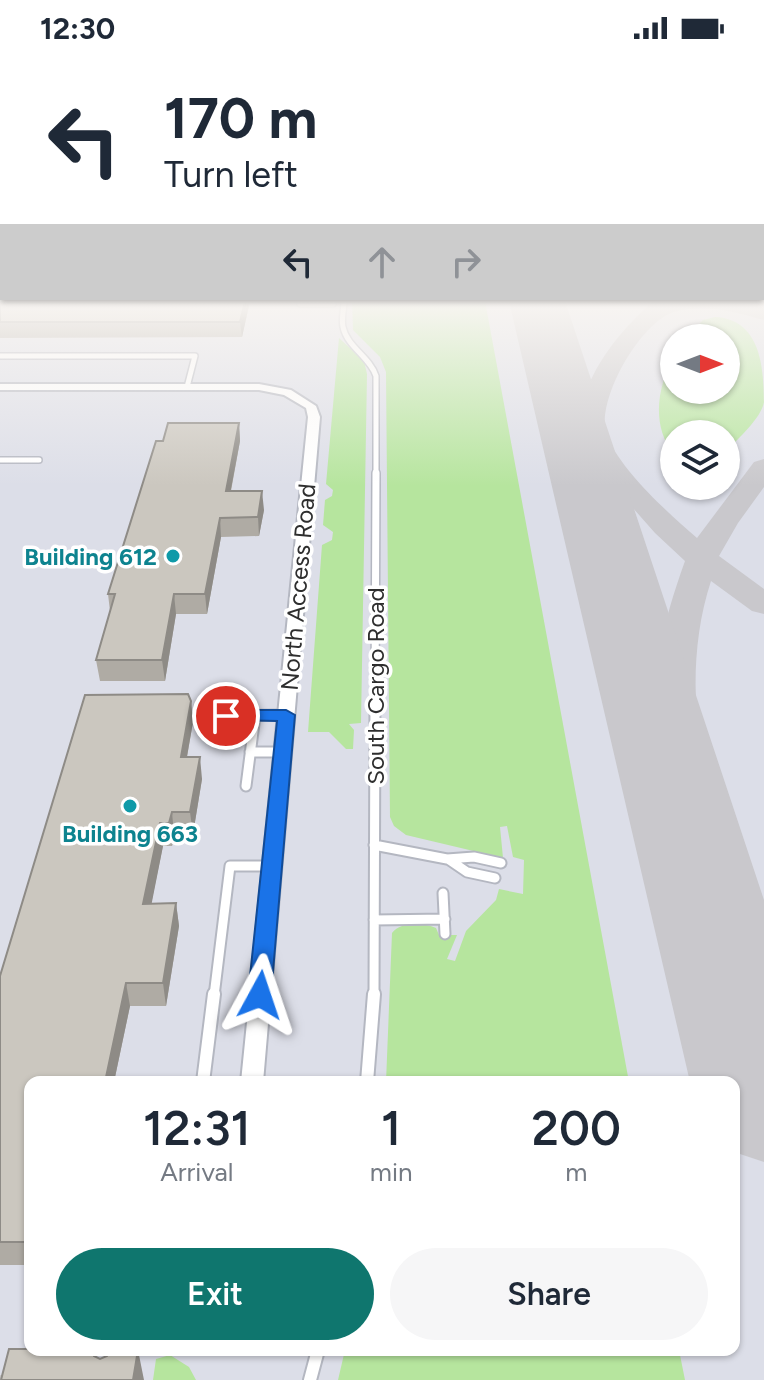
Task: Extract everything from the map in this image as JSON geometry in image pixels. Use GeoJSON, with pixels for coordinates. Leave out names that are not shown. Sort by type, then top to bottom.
{"type":"FeatureCollection","features":[{"type":"Feature","properties":{"kind":"street"},"geometry":{"type":"LineString","coordinates":[[0,387],[187,387]]}},
{"type":"Feature","properties":{"kind":"street","name":"North Access Road"},"geometry":{"type":"LineString","coordinates":[[187,387],[259,387],[287,392],[311,406],[314,417],[253,1076]]}},
{"type":"Feature","properties":{"kind":"lane"},"geometry":{"type":"LineString","coordinates":[[187,387],[193,363]]}},
{"type":"Feature","properties":{"kind":"lane","name":"South Cargo Road"},"geometry":{"type":"LineString","coordinates":[[368,1076],[374,1014],[376,376],[372,363]]}},
{"type":"Feature","properties":{"kind":"lane"},"geometry":{"type":"LineString","coordinates":[[0,460],[39,460]]}},
{"type":"Feature","properties":{"kind":"lane"},"geometry":{"type":"LineString","coordinates":[[198,716],[286,715]]}},
{"type":"Feature","properties":{"kind":"lane"},"geometry":{"type":"LineString","coordinates":[[246,786],[255,716]]}},
{"type":"Feature","properties":{"kind":"lane"},"geometry":{"type":"LineString","coordinates":[[250,752],[283,752]]}},
{"type":"Feature","properties":{"kind":"lane"},"geometry":{"type":"LineString","coordinates":[[374,845],[447,859],[474,857],[501,863]]}},
{"type":"Feature","properties":{"kind":"lane"},"geometry":{"type":"LineString","coordinates":[[447,859],[467,872],[495,878]]}},
{"type":"Feature","properties":{"kind":"lane"},"geometry":{"type":"LineString","coordinates":[[204,1076],[230,866],[271,866]]}},
{"type":"Feature","properties":{"kind":"lane"},"geometry":{"type":"LineString","coordinates":[[443,893],[445,934]]}},
{"type":"Feature","properties":{"kind":"lane"},"geometry":{"type":"LineString","coordinates":[[374,920],[445,919]]}},
{"type":"Feature","properties":{"kind":"lane"},"geometry":{"type":"LineString","coordinates":[[310,1380],[316,1356]]}},
{"type":"Feature","properties":{"kind":"path"},"geometry":{"type":"LineString","coordinates":[[0,1377],[10,1377],[9,1380]]}},
{"type":"Feature","properties":{"kind":"shaded area"},"geometry":{"type":"Polygon","coordinates":[[[0,363],[660,363],[660,404],[740,404],[740,363],[764,363],[764,1380],[0,1380],[0,363]]]}},
{"type":"Feature","properties":{"kind":"green space"},"geometry":{"type":"Polygon","coordinates":[[[337,363],[364,363],[367,374],[361,723],[349,724],[354,730],[353,749],[346,749],[329,732],[308,732],[322,545],[332,540],[333,532],[323,525],[325,500],[332,496],[333,490],[326,484],[337,363]]]}},
{"type":"Feature","properties":{"kind":"green space"},"geometry":{"type":"Polygon","coordinates":[[[382,363],[496,363],[628,1076],[386,1076],[392,933],[401,926],[419,924],[436,928],[439,935],[457,935],[447,959],[455,961],[466,931],[496,900],[499,889],[523,894],[524,860],[513,857],[507,826],[500,827],[503,858],[406,835],[394,826],[390,817],[386,372],[382,363]]]}},
{"type":"Feature","properties":{"kind":"green space"},"geometry":{"type":"Polygon","coordinates":[[[740,363],[761,363],[764,402],[754,422],[740,437],[740,420],[660,420],[660,423],[659,406],[660,393],[660,404],[740,404],[740,363]]]}},
{"type":"Feature","properties":{"kind":"green space"},"geometry":{"type":"Polygon","coordinates":[[[172,1356],[189,1367],[196,1380],[153,1380],[156,1359],[172,1356]]]}},
{"type":"Feature","properties":{"kind":"green space"},"geometry":{"type":"Polygon","coordinates":[[[344,1356],[680,1356],[685,1380],[338,1380],[344,1356]]]}},
{"type":"Feature","properties":{"kind":"building","name":"Building 612"},"geometry":{"type":"Polygon","coordinates":[[[168,423],[239,423],[226,491],[262,491],[258,517],[220,518],[205,594],[174,594],[162,660],[96,660],[115,594],[108,594],[156,441],[163,441],[168,423]]]}},
{"type":"Feature","properties":{"kind":"building"},"geometry":{"type":"Polygon","coordinates":[[[188,694],[191,701],[181,757],[200,757],[190,812],[172,812],[169,823],[160,823],[143,904],[176,903],[163,983],[126,983],[106,1076],[24,1076],[24,1242],[0,1242],[0,976],[85,695],[188,694]]]}},
{"type":"Feature","properties":{"kind":"building"},"geometry":{"type":"Polygon","coordinates":[[[9,1349],[24,1349],[24,1356],[94,1356],[100,1359],[107,1356],[137,1356],[133,1380],[1,1380],[9,1349]]]}},
{"type":"Feature","properties":{"kind":"taxiway"},"geometry":{"type":"LineString","coordinates":[[556,363],[593,436]]}},
{"type":"Feature","properties":{"kind":"taxiway"},"geometry":{"type":"LineString","coordinates":[[593,436],[596,400],[612,363]]}},
{"type":"Feature","properties":{"kind":"taxiway"},"geometry":{"type":"LineString","coordinates":[[593,436],[639,498],[702,559]]}},
{"type":"Feature","properties":{"kind":"taxiway"},"geometry":{"type":"LineString","coordinates":[[593,436],[600,523]]}},
{"type":"Feature","properties":{"kind":"taxiway"},"geometry":{"type":"LineString","coordinates":[[702,559],[722,523],[764,468]]}},
{"type":"Feature","properties":{"kind":"taxiway"},"geometry":{"type":"LineString","coordinates":[[702,559],[764,604]]}},
{"type":"Feature","properties":{"kind":"taxiway"},"geometry":{"type":"LineString","coordinates":[[702,559],[686,606],[678,654],[677,704],[689,805],[720,951]]}},
{"type":"Feature","properties":{"kind":"taxiway"},"geometry":{"type":"LineString","coordinates":[[724,895],[764,980]]}},
{"type":"Feature","properties":{"kind":"runway"},"geometry":{"type":"LineString","coordinates":[[554,363],[764,1105]]}},
{"type":"Feature","properties":{"kind":"place","name":"Building 612"},"geometry":{"type":"Point","coordinates":[173,556]}},
{"type":"Feature","properties":{"kind":"place","name":"Building 663"},"geometry":{"type":"Point","coordinates":[130,806]}},
{"type":"Feature","properties":{"kind":"route"},"geometry":{"type":"LineString","coordinates":[[226,716],[286,715],[260,995]]}}]}
